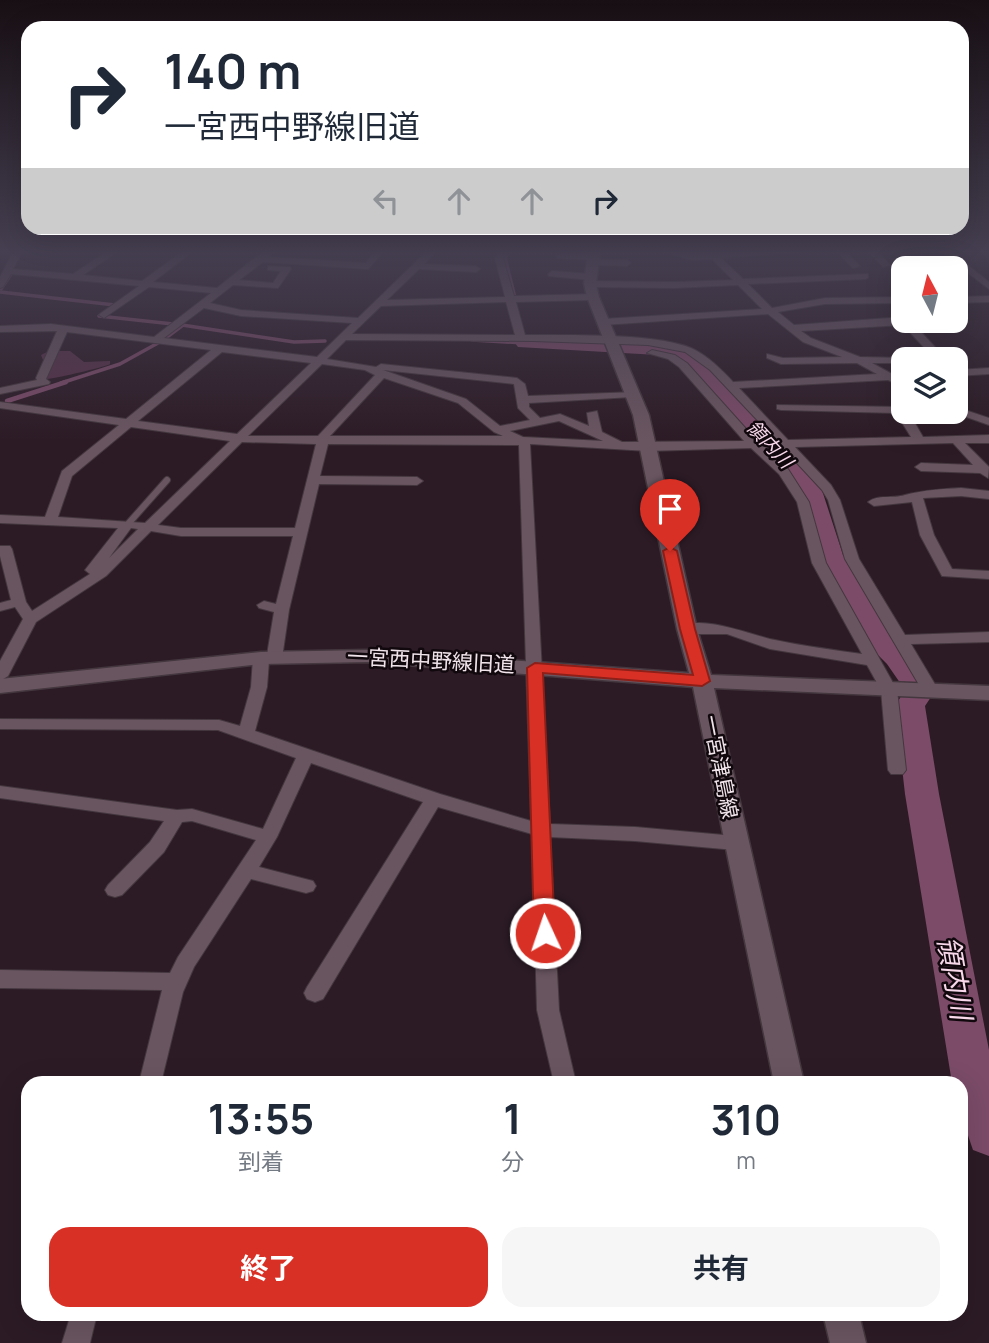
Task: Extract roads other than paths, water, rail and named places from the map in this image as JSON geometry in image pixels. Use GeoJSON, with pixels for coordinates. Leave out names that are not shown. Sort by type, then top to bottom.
{"type":"FeatureCollection","features":[{"type":"Feature","properties":{"kind":"main road","name":"一宮津島線"},"geometry":{"type":"LineString","coordinates":[[601,315],[641,415],[787,1076]]}},
{"type":"Feature","properties":{"kind":"main road","name":"一宮西中野線旧道"},"geometry":{"type":"LineString","coordinates":[[0,686],[267,658],[367,656],[702,681],[989,693]]}},
{"type":"Feature","properties":{"kind":"main road"},"geometry":{"type":"LineString","coordinates":[[843,1321],[848,1343]]}},
{"type":"Feature","properties":{"kind":"street"},"geometry":{"type":"LineString","coordinates":[[156,340],[188,315]]}},
{"type":"Feature","properties":{"kind":"street"},"geometry":{"type":"LineString","coordinates":[[266,315],[362,321]]}},
{"type":"Feature","properties":{"kind":"street"},"geometry":{"type":"LineString","coordinates":[[0,676],[30,619],[86,585],[151,527],[369,315]]}},
{"type":"Feature","properties":{"kind":"street"},"geometry":{"type":"LineString","coordinates":[[518,315],[525,339]]}},
{"type":"Feature","properties":{"kind":"street"},"geometry":{"type":"LineString","coordinates":[[603,322],[714,315]]}},
{"type":"Feature","properties":{"kind":"street"},"geometry":{"type":"LineString","coordinates":[[774,315],[819,346],[891,374]]}},
{"type":"Feature","properties":{"kind":"street"},"geometry":{"type":"LineString","coordinates":[[793,328],[891,321]]}},
{"type":"Feature","properties":{"kind":"street"},"geometry":{"type":"LineString","coordinates":[[0,391],[43,380],[63,328]]}},
{"type":"Feature","properties":{"kind":"street"},"geometry":{"type":"LineString","coordinates":[[0,329],[63,328],[368,367],[461,371],[517,381],[520,384],[524,408],[537,420]]}},
{"type":"Feature","properties":{"kind":"street"},"geometry":{"type":"LineString","coordinates":[[916,333],[930,347]]}},
{"type":"Feature","properties":{"kind":"street"},"geometry":{"type":"LineString","coordinates":[[344,337],[525,339],[613,346],[661,354],[677,360],[783,472],[797,491],[806,509],[819,563],[889,690],[897,770]]}},
{"type":"Feature","properties":{"kind":"street"},"geometry":{"type":"LineString","coordinates":[[451,341],[496,343],[528,349],[663,344],[688,351],[706,361],[827,488],[834,499],[852,559],[932,691]]}},
{"type":"Feature","properties":{"kind":"street"},"geometry":{"type":"LineString","coordinates":[[51,519],[66,474],[220,348]]}},
{"type":"Feature","properties":{"kind":"street"},"geometry":{"type":"LineString","coordinates":[[771,356],[781,361],[891,360]]}},
{"type":"Feature","properties":{"kind":"street"},"geometry":{"type":"LineString","coordinates":[[368,367],[462,401],[498,430],[521,440],[525,445],[548,1010],[563,1076]]}},
{"type":"Feature","properties":{"kind":"street"},"geometry":{"type":"LineString","coordinates":[[968,372],[989,371]]}},
{"type":"Feature","properties":{"kind":"street"},"geometry":{"type":"LineString","coordinates":[[246,733],[282,610],[324,436],[382,374]]}},
{"type":"Feature","properties":{"kind":"street"},"geometry":{"type":"LineString","coordinates":[[731,385],[891,377]]}},
{"type":"Feature","properties":{"kind":"street"},"geometry":{"type":"LineString","coordinates":[[521,400],[632,394]]}},
{"type":"Feature","properties":{"kind":"street"},"geometry":{"type":"LineString","coordinates":[[558,398],[560,416]]}},
{"type":"Feature","properties":{"kind":"street"},"geometry":{"type":"LineString","coordinates":[[0,405],[240,440],[521,440],[648,447],[989,439]]}},
{"type":"Feature","properties":{"kind":"street"},"geometry":{"type":"LineString","coordinates":[[781,407],[891,410]]}},
{"type":"Feature","properties":{"kind":"street"},"geometry":{"type":"LineString","coordinates":[[593,414],[596,432]]}},
{"type":"Feature","properties":{"kind":"street"},"geometry":{"type":"LineString","coordinates":[[968,414],[989,422]]}},
{"type":"Feature","properties":{"kind":"street"},"geometry":{"type":"LineString","coordinates":[[498,430],[560,416],[622,446]]}},
{"type":"Feature","properties":{"kind":"street"},"geometry":{"type":"LineString","coordinates":[[910,424],[920,442]]}},
{"type":"Feature","properties":{"kind":"street"},"geometry":{"type":"LineString","coordinates":[[956,440],[987,473]]}},
{"type":"Feature","properties":{"kind":"street"},"geometry":{"type":"LineString","coordinates":[[945,493],[926,467],[987,473]]}},
{"type":"Feature","properties":{"kind":"street"},"geometry":{"type":"LineString","coordinates":[[315,480],[417,481]]}},
{"type":"Feature","properties":{"kind":"street"},"geometry":{"type":"LineString","coordinates":[[874,502],[945,493],[989,495]]}},
{"type":"Feature","properties":{"kind":"street"},"geometry":{"type":"LineString","coordinates":[[916,495],[927,535],[947,573],[989,575]]}},
{"type":"Feature","properties":{"kind":"street"},"geometry":{"type":"LineString","coordinates":[[1,522],[51,519],[128,524],[181,532],[300,532]]}},
{"type":"Feature","properties":{"kind":"street"},"geometry":{"type":"LineString","coordinates":[[86,585],[90,573],[128,524]]}},
{"type":"Feature","properties":{"kind":"street"},"geometry":{"type":"LineString","coordinates":[[5,549],[19,602],[30,619]]}},
{"type":"Feature","properties":{"kind":"street"},"geometry":{"type":"LineString","coordinates":[[0,607],[19,602]]}},
{"type":"Feature","properties":{"kind":"street"},"geometry":{"type":"LineString","coordinates":[[264,605],[282,610]]}},
{"type":"Feature","properties":{"kind":"street"},"geometry":{"type":"LineString","coordinates":[[687,629],[729,630],[770,644],[874,660]]}},
{"type":"Feature","properties":{"kind":"street"},"geometry":{"type":"LineString","coordinates":[[900,640],[989,637]]}},
{"type":"Feature","properties":{"kind":"street"},"geometry":{"type":"LineString","coordinates":[[0,724],[219,725],[434,799],[540,830],[635,834],[735,844]]}},
{"type":"Feature","properties":{"kind":"street"},"geometry":{"type":"LineString","coordinates":[[152,1076],[177,982],[191,953],[268,837],[304,756]]}},
{"type":"Feature","properties":{"kind":"street"},"geometry":{"type":"LineString","coordinates":[[0,792],[177,816],[192,815],[268,837]]}},
{"type":"Feature","properties":{"kind":"street"},"geometry":{"type":"LineString","coordinates":[[315,993],[434,799]]}},
{"type":"Feature","properties":{"kind":"street"},"geometry":{"type":"LineString","coordinates":[[115,890],[157,847],[177,816]]}},
{"type":"Feature","properties":{"kind":"street"},"geometry":{"type":"LineString","coordinates":[[247,871],[306,886]]}},
{"type":"Feature","properties":{"kind":"street"},"geometry":{"type":"LineString","coordinates":[[0,979],[177,982]]}},
{"type":"Feature","properties":{"kind":"street"},"geometry":{"type":"LineString","coordinates":[[76,1343],[82,1321]]}},
{"type":"Feature","properties":{"kind":"lane"},"geometry":{"type":"LineString","coordinates":[[128,524],[167,480]]}},
{"type":"Feature","properties":{"kind":"waterway"},"geometry":{"type":"LineString","coordinates":[[101,315],[99,316],[173,324]]}},
{"type":"Feature","properties":{"kind":"waterway"},"geometry":{"type":"LineString","coordinates":[[163,340],[183,325]]}},
{"type":"Feature","properties":{"kind":"waterway"},"geometry":{"type":"LineString","coordinates":[[183,325],[294,342],[325,341]]}},
{"type":"Feature","properties":{"kind":"waterway"},"geometry":{"type":"LineString","coordinates":[[472,340],[525,343],[524,340]]}},
{"type":"Feature","properties":{"kind":"waterway"},"geometry":{"type":"LineString","coordinates":[[61,383],[120,364],[158,343]]}},
{"type":"Feature","properties":{"kind":"waterway","name":"領内川"},"geometry":{"type":"LineString","coordinates":[[525,343],[658,349],[674,353],[697,365],[812,489],[830,555],[882,645],[898,659],[913,683]]}},
{"type":"Feature","properties":{"kind":"waterway"},"geometry":{"type":"LineString","coordinates":[[7,401],[66,382]]}},
{"type":"Feature","properties":{"kind":"waterway","name":"領内川"},"geometry":{"type":"LineString","coordinates":[[916,697],[910,706],[922,794],[975,1089],[989,1135]]}}]}
